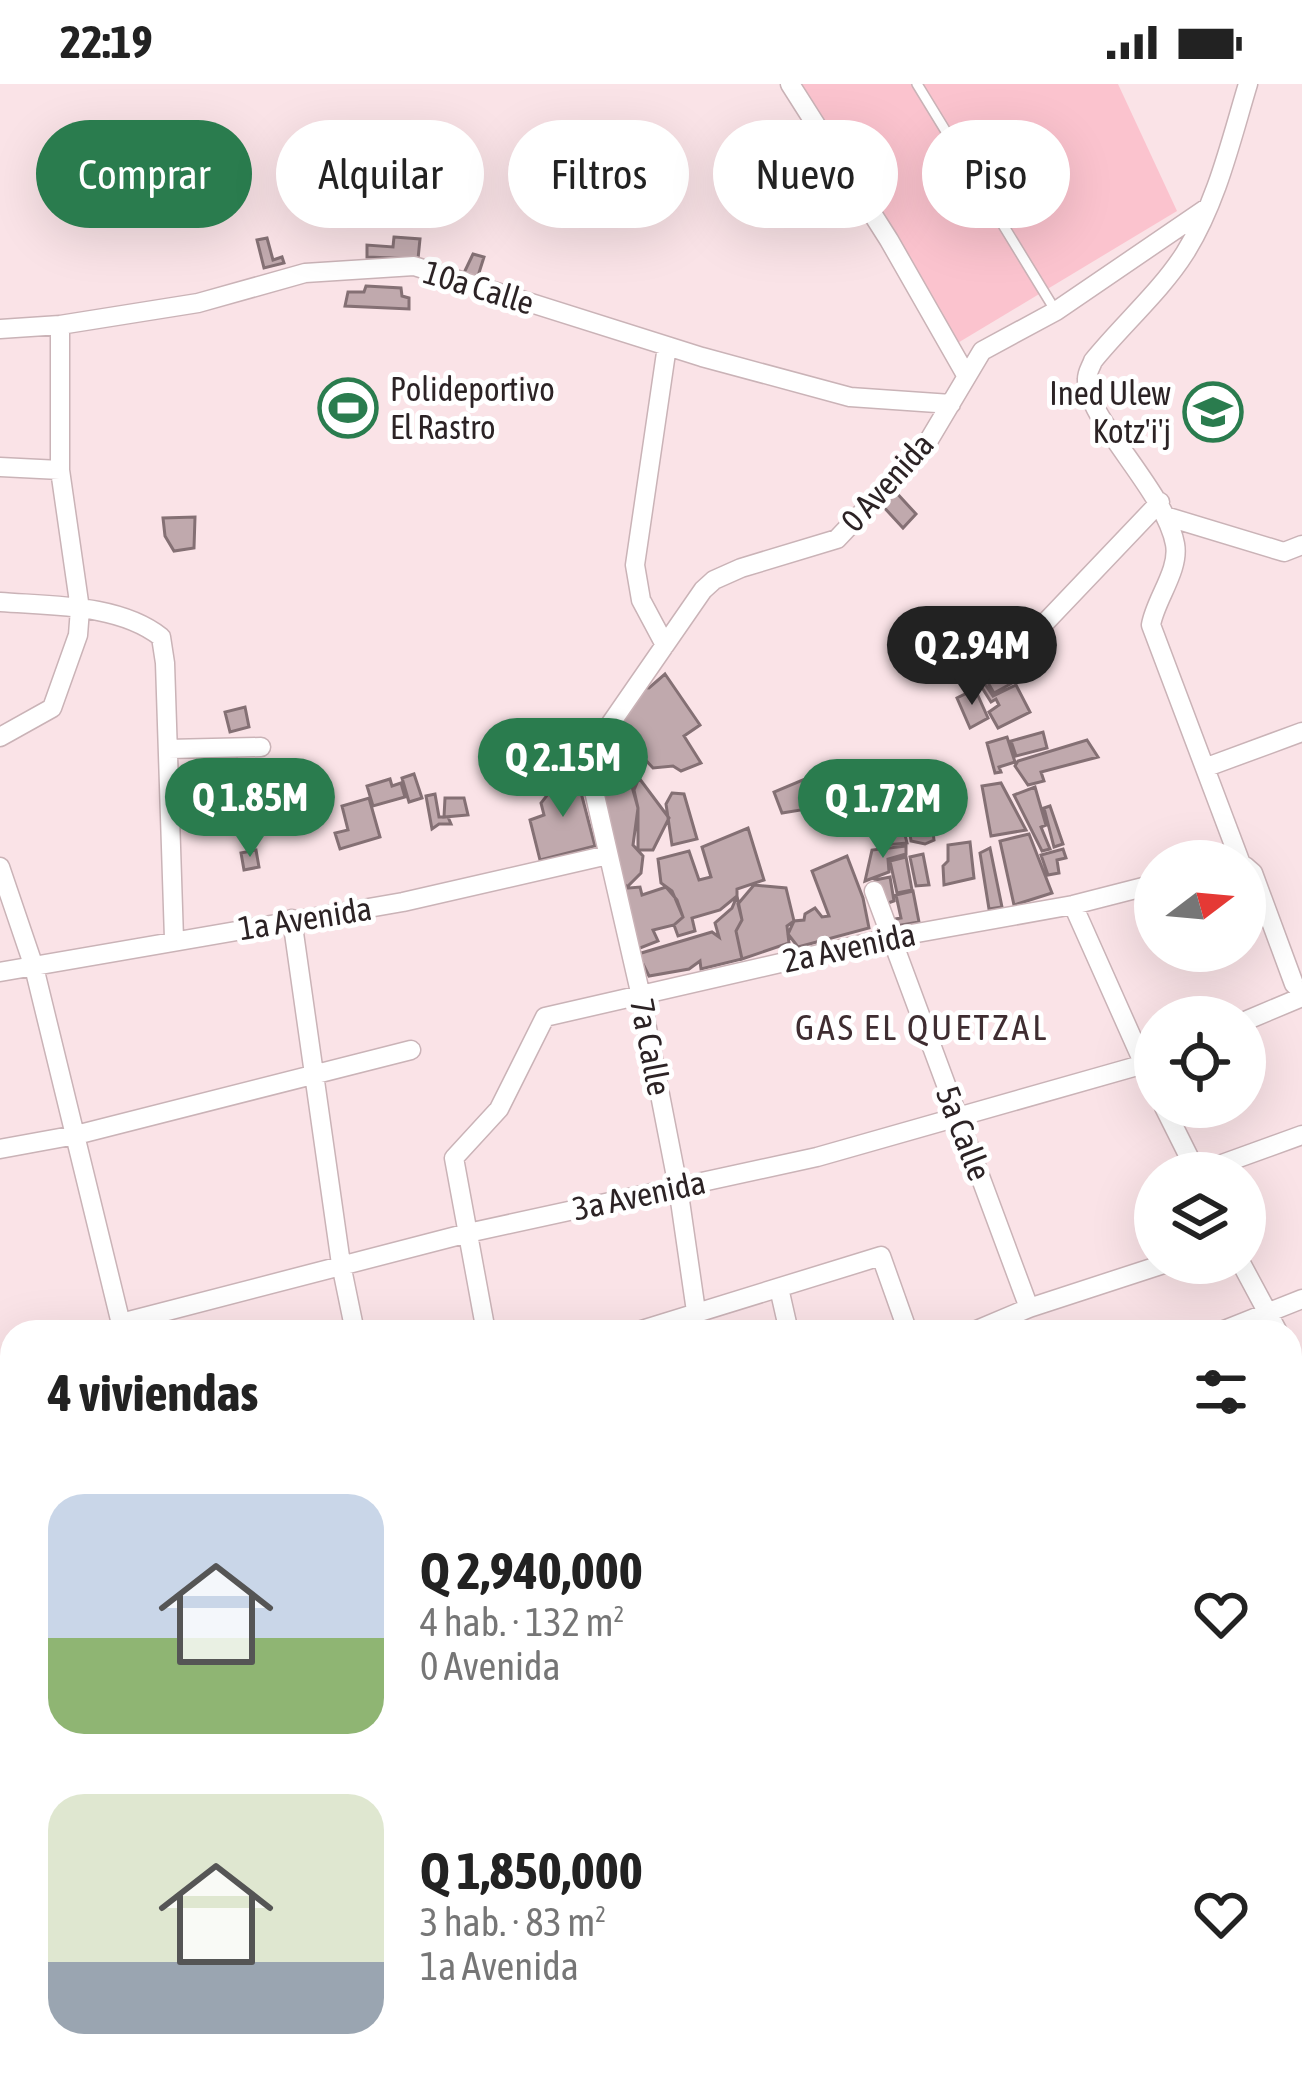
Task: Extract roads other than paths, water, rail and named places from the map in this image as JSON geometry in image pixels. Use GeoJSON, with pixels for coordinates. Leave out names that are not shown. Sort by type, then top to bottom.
{"type":"FeatureCollection","features":[{"type":"Feature","properties":{"kind":"street"},"geometry":{"type":"LineString","coordinates":[[790,84],[967,375]]}},
{"type":"Feature","properties":{"kind":"street"},"geometry":{"type":"LineString","coordinates":[[1234,840],[1151,625],[1176,559],[1176,546],[1163,509],[1103,421],[1087,379],[1093,361],[1182,258],[1207,208],[1248,84]]}},
{"type":"Feature","properties":{"kind":"street","name":"0 Avenida"},"geometry":{"type":"LineString","coordinates":[[588,765],[611,723],[714,580],[837,539],[926,445],[982,351],[1056,311],[1207,208]]}},
{"type":"Feature","properties":{"kind":"street","name":"10a Calle"},"geometry":{"type":"LineString","coordinates":[[0,329],[60,325],[198,303],[305,273],[414,266],[667,346],[850,397],[951,404]]}},
{"type":"Feature","properties":{"kind":"street"},"geometry":{"type":"LineString","coordinates":[[0,737],[52,708],[78,634],[80,609],[60,470],[60,325]]}},
{"type":"Feature","properties":{"kind":"street"},"geometry":{"type":"LineString","coordinates":[[665,645],[641,600],[634,565],[667,346]]}},
{"type":"Feature","properties":{"kind":"street"},"geometry":{"type":"LineString","coordinates":[[0,467],[60,470]]}},
{"type":"Feature","properties":{"kind":"street"},"geometry":{"type":"LineString","coordinates":[[1163,509],[1284,552],[1302,544]]}},
{"type":"Feature","properties":{"kind":"street"},"geometry":{"type":"LineString","coordinates":[[970,667],[1020,649],[1163,509]]}},
{"type":"Feature","properties":{"kind":"street"},"geometry":{"type":"LineString","coordinates":[[0,602],[80,609],[143,623],[161,638],[174,939]]}},
{"type":"Feature","properties":{"kind":"street"},"geometry":{"type":"LineString","coordinates":[[1207,767],[1302,732]]}},
{"type":"Feature","properties":{"kind":"street"},"geometry":{"type":"LineString","coordinates":[[168,749],[261,747]]}},
{"type":"Feature","properties":{"kind":"street","name":"7a Calle"},"geometry":{"type":"LineString","coordinates":[[588,765],[640,992],[678,1187],[696,1320]]}},
{"type":"Feature","properties":{"kind":"street","name":"1a Avenida"},"geometry":{"type":"LineString","coordinates":[[0,972],[403,902],[608,856]]}},
{"type":"Feature","properties":{"kind":"street"},"geometry":{"type":"LineString","coordinates":[[0,867],[34,967],[120,1320]]}},
{"type":"Feature","properties":{"kind":"street","name":"2a Avenida"},"geometry":{"type":"LineString","coordinates":[[468,1233],[455,1153],[499,1109],[545,1017],[889,938],[1134,889]]}},
{"type":"Feature","properties":{"kind":"street","name":"5a Calle"},"geometry":{"type":"LineString","coordinates":[[874,891],[1029,1308]]}},
{"type":"Feature","properties":{"kind":"street"},"geometry":{"type":"LineString","coordinates":[[1072,905],[1134,1032]]}},
{"type":"Feature","properties":{"kind":"street"},"geometry":{"type":"LineString","coordinates":[[1266,908],[1302,994],[1266,1012]]}},
{"type":"Feature","properties":{"kind":"street"},"geometry":{"type":"LineString","coordinates":[[292,919],[353,1320]]}},
{"type":"Feature","properties":{"kind":"street"},"geometry":{"type":"LineString","coordinates":[[0,1150],[76,1136],[411,1050]]}},
{"type":"Feature","properties":{"kind":"street","name":"3a Avenida"},"geometry":{"type":"LineString","coordinates":[[149,1320],[341,1264],[818,1156],[1134,1067]]}},
{"type":"Feature","properties":{"kind":"street"},"geometry":{"type":"LineString","coordinates":[[1255,1152],[1302,1135]]}},
{"type":"Feature","properties":{"kind":"street"},"geometry":{"type":"LineString","coordinates":[[468,1233],[483,1320]]}},
{"type":"Feature","properties":{"kind":"street"},"geometry":{"type":"LineString","coordinates":[[706,1320],[779,1288],[881,1256],[904,1320]]}},
{"type":"Feature","properties":{"kind":"street"},"geometry":{"type":"LineString","coordinates":[[1001,1320],[1134,1274]]}},
{"type":"Feature","properties":{"kind":"street"},"geometry":{"type":"LineString","coordinates":[[1253,1284],[1272,1320]]}},
{"type":"Feature","properties":{"kind":"street"},"geometry":{"type":"LineString","coordinates":[[779,1288],[786,1320]]}},
{"type":"Feature","properties":{"kind":"street"},"geometry":{"type":"LineString","coordinates":[[1248,1320],[1302,1299]]}},
{"type":"Feature","properties":{"kind":"lane"},"geometry":{"type":"LineString","coordinates":[[917,84],[1056,311]]}},
{"type":"Feature","properties":{"kind":"place","name":"Polideportivo El Rastro"},"geometry":{"type":"Point","coordinates":[348,408]}},
{"type":"Feature","properties":{"kind":"place","name":"Ined Ulew Kotz'i'j"},"geometry":{"type":"Point","coordinates":[1213,412]}},
{"type":"Feature","properties":{"kind":"district","name":"GAS EL QUETZAL"},"geometry":{"type":"Point","coordinates":[922,1027]}}]}
